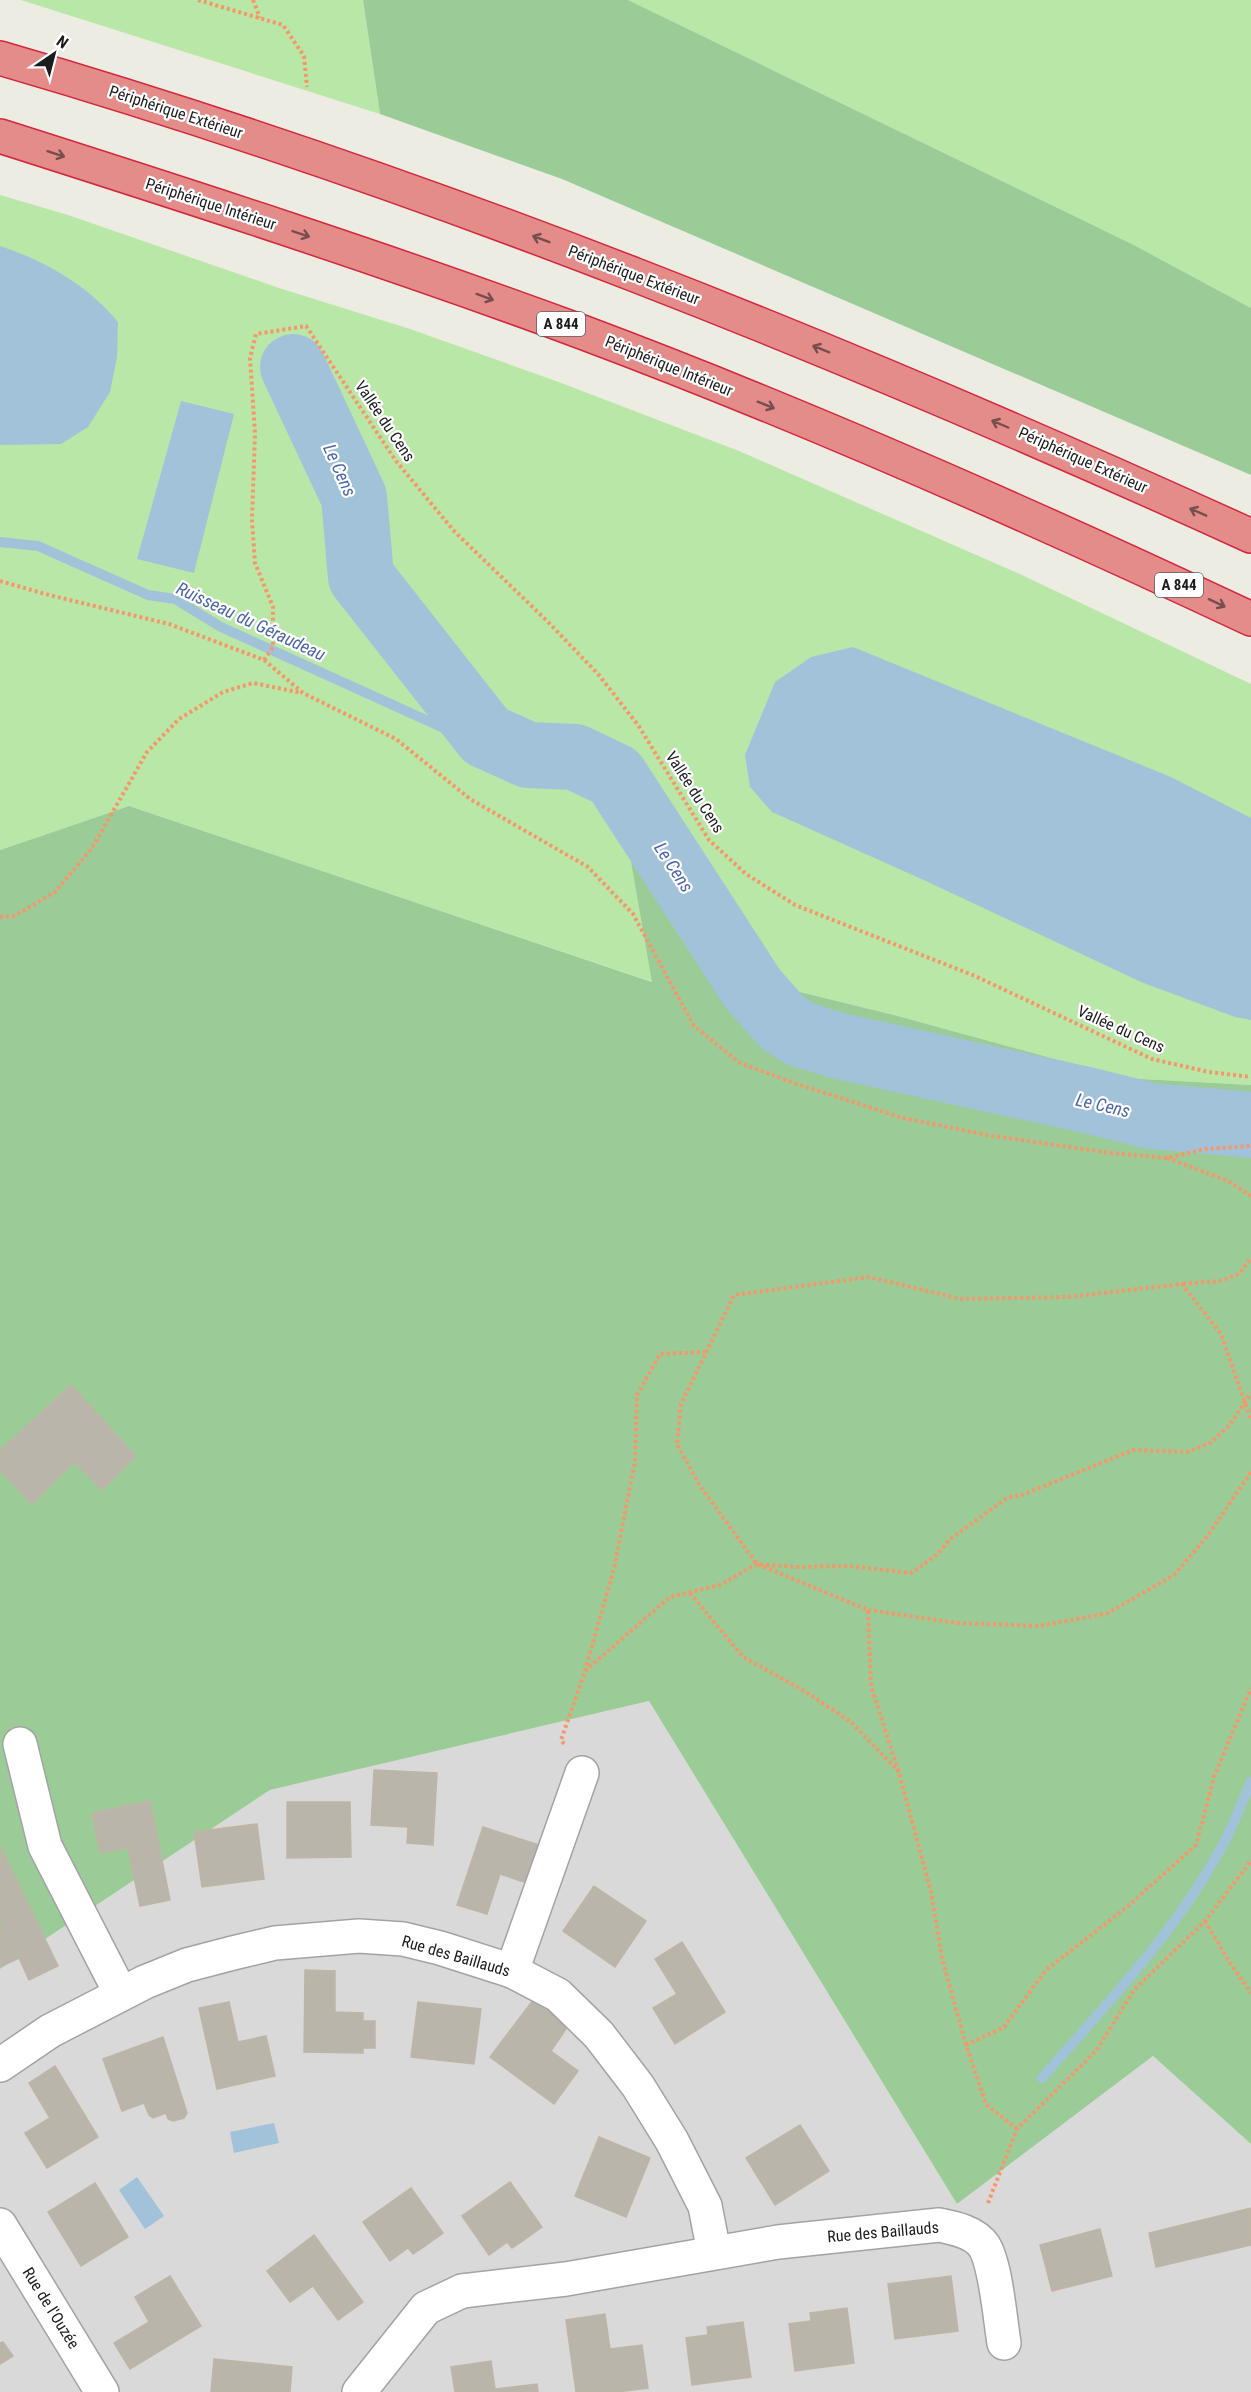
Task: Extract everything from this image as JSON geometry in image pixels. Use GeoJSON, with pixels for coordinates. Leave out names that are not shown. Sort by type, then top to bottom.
{"type":"FeatureCollection","features":[{"type":"Feature","properties":{"kind":"highway","name":"Périphérique Extérieur"},"geometry":{"type":"LineString","coordinates":[[0,58],[172,110],[341,168],[506,226],[670,288],[891,377],[1251,536]]}},
{"type":"Feature","properties":{"kind":"highway","name":"Périphérique Intérieur"},"geometry":{"type":"LineString","coordinates":[[0,136],[320,240],[583,333],[840,434],[1107,551],[1251,619]]}},
{"type":"Feature","properties":{"kind":"street"},"geometry":{"type":"LineString","coordinates":[[21,1744],[45,1846],[121,1994]]}},
{"type":"Feature","properties":{"kind":"street"},"geometry":{"type":"LineString","coordinates":[[512,1971],[582,1773]]}},
{"type":"Feature","properties":{"kind":"street","name":"Rue des Baillauds"},"geometry":{"type":"LineString","coordinates":[[0,2065],[51,2031],[121,1994],[188,1965],[233,1953],[275,1944],[329,1937],[359,1936],[403,1939],[440,1948],[512,1971],[558,1995],[599,2035],[638,2086],[672,2141],[705,2206],[714,2252]]}},
{"type":"Feature","properties":{"kind":"street","name":"Rue de l'Ouzée"},"geometry":{"type":"LineString","coordinates":[[0,2225],[102,2392]]}},
{"type":"Feature","properties":{"kind":"street","name":"Rue des Baillauds"},"geometry":{"type":"LineString","coordinates":[[359,2392],[426,2308],[462,2291],[566,2279],[778,2242],[939,2225],[964,2230],[976,2239]]}},
{"type":"Feature","properties":{"kind":"street"},"geometry":{"type":"LineString","coordinates":[[976,2239],[984,2245],[992,2268],[1004,2343]]}},
{"type":"Feature","properties":{"kind":"path"},"geometry":{"type":"LineString","coordinates":[[198,0],[283,25],[304,56],[307,87]]}},
{"type":"Feature","properties":{"kind":"path"},"geometry":{"type":"LineString","coordinates":[[253,0],[261,18]]}},
{"type":"Feature","properties":{"kind":"path","name":"Vallée du Cens"},"geometry":{"type":"LineString","coordinates":[[264,660],[273,647],[273,608],[255,563],[252,520],[255,433],[250,358],[256,334],[306,326],[396,460],[454,531],[598,674],[638,725],[709,840],[746,874],[795,905],[975,976],[1152,1059],[1209,1072],[1251,1077]]}},
{"type":"Feature","properties":{"kind":"path"},"geometry":{"type":"LineString","coordinates":[[0,581],[169,624],[264,660],[303,693],[396,739],[470,799],[588,867],[633,914],[694,1026],[740,1062],[903,1118],[987,1135],[1110,1153],[1167,1158],[1228,1181],[1251,1196]]}},
{"type":"Feature","properties":{"kind":"path"},"geometry":{"type":"LineString","coordinates":[[0,917],[14,916],[56,892],[92,848],[147,752],[179,719],[223,692],[253,683],[303,693]]}},
{"type":"Feature","properties":{"kind":"path"},"geometry":{"type":"LineString","coordinates":[[1167,1158],[1205,1149],[1251,1146]]}},
{"type":"Feature","properties":{"kind":"path"},"geometry":{"type":"LineString","coordinates":[[1251,1258],[1239,1274],[1220,1281],[1068,1297],[961,1299],[869,1277],[734,1295],[681,1404],[677,1444],[700,1486],[757,1564],[868,1610],[957,1623],[1040,1626],[1108,1613],[1174,1575],[1206,1538],[1251,1472]]}},
{"type":"Feature","properties":{"kind":"path"},"geometry":{"type":"LineString","coordinates":[[1182,1284],[1221,1334],[1251,1420]]}},
{"type":"Feature","properties":{"kind":"path"},"geometry":{"type":"LineString","coordinates":[[582,1773],[561,1740],[585,1671],[614,1568],[635,1461],[637,1395],[660,1354],[705,1352]]}},
{"type":"Feature","properties":{"kind":"path"},"geometry":{"type":"LineString","coordinates":[[585,1671],[670,1597],[720,1585],[757,1564],[797,1567],[849,1566],[911,1573],[938,1554],[949,1540],[1007,1498],[1022,1495],[1133,1450],[1187,1452],[1210,1443],[1229,1426],[1251,1393]]}},
{"type":"Feature","properties":{"kind":"path"},"geometry":{"type":"LineString","coordinates":[[690,1593],[743,1657],[801,1689],[851,1722],[899,1773]]}},
{"type":"Feature","properties":{"kind":"path"},"geometry":{"type":"LineString","coordinates":[[868,1610],[871,1686],[899,1773],[931,1892],[942,1958],[966,2045],[986,2104],[1017,2129]]}},
{"type":"Feature","properties":{"kind":"path"},"geometry":{"type":"LineString","coordinates":[[966,2045],[1004,2027],[1046,1970],[1127,1907],[1196,1845],[1214,1777],[1251,1688]]}},
{"type":"Feature","properties":{"kind":"path"},"geometry":{"type":"LineString","coordinates":[[976,2239],[996,2178],[1017,2129],[1096,2051],[1134,1990],[1205,1921],[1251,1861]]}},
{"type":"Feature","properties":{"kind":"path"},"geometry":{"type":"LineString","coordinates":[[1205,1921],[1251,1993]]}},
{"type":"Feature","properties":{"kind":"shaded area"},"geometry":{"type":"Polygon","coordinates":[[[649,1701],[957,2204],[1153,2056],[1251,2144],[1251,2392],[0,2392],[0,1969],[270,1790],[649,1701]]]}},
{"type":"Feature","properties":{"kind":"green space"},"geometry":{"type":"Polygon","coordinates":[[[21,0],[363,0],[380,114],[21,0]]]}},
{"type":"Feature","properties":{"kind":"green space"},"geometry":{"type":"Polygon","coordinates":[[[363,0],[628,0],[1134,245],[1251,308],[1251,475],[562,179],[380,114],[363,0]]]}},
{"type":"Feature","properties":{"kind":"green space"},"geometry":{"type":"Polygon","coordinates":[[[628,0],[1251,0],[1251,308],[1134,245],[628,0]]]}},
{"type":"Feature","properties":{"kind":"green space"},"geometry":{"type":"Polygon","coordinates":[[[0,195],[68,215],[279,288],[410,329],[556,381],[739,451],[1022,575],[1251,684],[1251,1085],[1124,1078],[898,1016],[788,989],[707,883],[630,851],[653,982],[129,806],[0,850],[0,195]]]}},
{"type":"Feature","properties":{"kind":"green space"},"geometry":{"type":"Polygon","coordinates":[[[129,806],[652,982],[629,850],[707,883],[788,989],[898,1016],[1124,1078],[1251,1085],[1251,2144],[1153,2056],[957,2204],[649,1701],[270,1790],[0,1969],[0,850],[129,806]]]}},
{"type":"Feature","properties":{"kind":"water"},"geometry":{"type":"Polygon","coordinates":[[[0,246],[33,259],[65,276],[93,297],[118,322],[117,357],[110,392],[88,427],[61,444],[0,445],[0,246]]]}},
{"type":"Feature","properties":{"kind":"water"},"geometry":{"type":"Polygon","coordinates":[[[181,401],[234,414],[194,573],[137,559],[181,401]]]}},
{"type":"Feature","properties":{"kind":"water"},"geometry":{"type":"Polygon","coordinates":[[[853,647],[1171,777],[1251,818],[1251,1020],[1235,1017],[1141,982],[772,812],[750,787],[745,755],[775,682],[811,657],[853,647]]]}},
{"type":"Feature","properties":{"kind":"water"},"geometry":{"type":"Polygon","coordinates":[[[274,2123],[279,2143],[234,2153],[230,2132],[274,2123]]]}},
{"type":"Feature","properties":{"kind":"water"},"geometry":{"type":"Polygon","coordinates":[[[137,2177],[164,2216],[145,2229],[119,2190],[137,2177]]]}},
{"type":"Feature","properties":{"kind":"building"},"geometry":{"type":"Polygon","coordinates":[[[71,1385],[136,1456],[102,1490],[74,1462],[32,1504],[0,1470],[0,1451],[71,1385]]]}},
{"type":"Feature","properties":{"kind":"building"},"geometry":{"type":"Polygon","coordinates":[[[374,1770],[437,1773],[433,1845],[407,1843],[408,1827],[371,1825],[374,1770]]]}},
{"type":"Feature","properties":{"kind":"building"},"geometry":{"type":"Polygon","coordinates":[[[150,1801],[170,1900],[140,1906],[128,1848],[100,1853],[92,1813],[150,1801]]]}},
{"type":"Feature","properties":{"kind":"building"},"geometry":{"type":"Polygon","coordinates":[[[287,1802],[350,1802],[351,1857],[287,1858],[287,1802]]]}},
{"type":"Feature","properties":{"kind":"building"},"geometry":{"type":"Polygon","coordinates":[[[257,1824],[264,1879],[202,1887],[194,1832],[257,1824]]]}},
{"type":"Feature","properties":{"kind":"building"},"geometry":{"type":"Polygon","coordinates":[[[483,1827],[539,1845],[527,1883],[500,1874],[487,1914],[457,1905],[483,1827]]]}},
{"type":"Feature","properties":{"kind":"building"},"geometry":{"type":"Polygon","coordinates":[[[0,1846],[58,1966],[29,1980],[19,1958],[0,1967],[0,1926],[3,1925],[0,1919],[0,1846]]]}},
{"type":"Feature","properties":{"kind":"building"},"geometry":{"type":"Polygon","coordinates":[[[594,1886],[646,1921],[615,1967],[563,1931],[594,1886]]]}},
{"type":"Feature","properties":{"kind":"building"},"geometry":{"type":"Polygon","coordinates":[[[682,1942],[725,2012],[675,2044],[653,2008],[677,1994],[655,1959],[682,1942]]]}},
{"type":"Feature","properties":{"kind":"building"},"geometry":{"type":"Polygon","coordinates":[[[305,1970],[335,1971],[335,2012],[363,2013],[363,2021],[375,2021],[375,2048],[363,2048],[363,2053],[304,2052],[305,1970]]]}},
{"type":"Feature","properties":{"kind":"building"},"geometry":{"type":"Polygon","coordinates":[[[533,2000],[568,2026],[551,2051],[578,2071],[554,2104],[490,2057],[533,2000]]]}},
{"type":"Feature","properties":{"kind":"building"},"geometry":{"type":"Polygon","coordinates":[[[229,2002],[238,2042],[266,2036],[275,2076],[217,2089],[199,2008],[229,2002]]]}},
{"type":"Feature","properties":{"kind":"building"},"geometry":{"type":"Polygon","coordinates":[[[418,2002],[481,2009],[474,2064],[411,2057],[418,2002]]]}},
{"type":"Feature","properties":{"kind":"building"},"geometry":{"type":"Polygon","coordinates":[[[163,2037],[187,2113],[184,2118],[173,2121],[168,2119],[166,2113],[153,2118],[149,2115],[144,2103],[122,2111],[103,2059],[163,2037]]]}},
{"type":"Feature","properties":{"kind":"building"},"geometry":{"type":"Polygon","coordinates":[[[55,2066],[98,2137],[47,2168],[25,2133],[50,2118],[29,2083],[55,2066]]]}},
{"type":"Feature","properties":{"kind":"building"},"geometry":{"type":"Polygon","coordinates":[[[800,2125],[829,2171],[775,2205],[746,2158],[800,2125]]]}},
{"type":"Feature","properties":{"kind":"building"},"geometry":{"type":"Polygon","coordinates":[[[599,2137],[650,2158],[626,2217],[575,2196],[599,2137]]]}},
{"type":"Feature","properties":{"kind":"building"},"geometry":{"type":"Polygon","coordinates":[[[510,2182],[542,2227],[524,2240],[520,2233],[489,2255],[462,2216],[510,2182]]]}},
{"type":"Feature","properties":{"kind":"building"},"geometry":{"type":"Polygon","coordinates":[[[95,2183],[128,2237],[81,2266],[48,2212],[95,2183]]]}},
{"type":"Feature","properties":{"kind":"building"},"geometry":{"type":"Polygon","coordinates":[[[411,2188],[443,2233],[425,2246],[420,2239],[390,2261],[363,2222],[411,2188]]]}},
{"type":"Feature","properties":{"kind":"building"},"geometry":{"type":"Polygon","coordinates":[[[1251,2208],[1251,2245],[1156,2267],[1149,2233],[1251,2208]]]}},
{"type":"Feature","properties":{"kind":"building"},"geometry":{"type":"Polygon","coordinates":[[[1100,2229],[1112,2276],[1052,2291],[1040,2245],[1100,2229]]]}},
{"type":"Feature","properties":{"kind":"building"},"geometry":{"type":"Polygon","coordinates":[[[520,2233],[524,2240],[512,2248],[507,2242],[520,2233]]]}},
{"type":"Feature","properties":{"kind":"building"},"geometry":{"type":"Polygon","coordinates":[[[314,2235],[363,2302],[338,2320],[313,2286],[290,2302],[267,2271],[314,2235]]]}},
{"type":"Feature","properties":{"kind":"building"},"geometry":{"type":"Polygon","coordinates":[[[420,2239],[425,2246],[413,2254],[408,2248],[420,2239]]]}},
{"type":"Feature","properties":{"kind":"building"},"geometry":{"type":"Polygon","coordinates":[[[170,2276],[201,2326],[130,2369],[114,2343],[149,2322],[135,2297],[170,2276]]]}},
{"type":"Feature","properties":{"kind":"building"},"geometry":{"type":"Polygon","coordinates":[[[951,2276],[958,2331],[895,2339],[888,2284],[951,2276]]]}},
{"type":"Feature","properties":{"kind":"building"},"geometry":{"type":"Polygon","coordinates":[[[847,2308],[854,2363],[795,2371],[789,2324],[826,2319],[825,2311],[847,2308]]]}},
{"type":"Feature","properties":{"kind":"building"},"geometry":{"type":"Polygon","coordinates":[[[825,2311],[826,2319],[811,2321],[810,2313],[825,2311]]]}},
{"type":"Feature","properties":{"kind":"building"},"geometry":{"type":"Polygon","coordinates":[[[605,2314],[610,2349],[642,2345],[648,2388],[617,2392],[576,2392],[566,2320],[605,2314]]]}},
{"type":"Feature","properties":{"kind":"building"},"geometry":{"type":"Polygon","coordinates":[[[743,2322],[751,2377],[692,2385],[686,2338],[722,2333],[721,2325],[743,2322]]]}},
{"type":"Feature","properties":{"kind":"building"},"geometry":{"type":"Polygon","coordinates":[[[721,2325],[722,2333],[708,2335],[707,2327],[721,2325]]]}},
{"type":"Feature","properties":{"kind":"building"},"geometry":{"type":"Polygon","coordinates":[[[3,2342],[13,2356],[0,2364],[0,2343],[3,2342]]]}},
{"type":"Feature","properties":{"kind":"building"},"geometry":{"type":"Polygon","coordinates":[[[214,2359],[292,2367],[290,2392],[211,2392],[214,2359]]]}},
{"type":"Feature","properties":{"kind":"building"},"geometry":{"type":"Polygon","coordinates":[[[491,2361],[495,2389],[537,2384],[538,2392],[455,2392],[451,2367],[491,2361]]]}},
{"type":"Feature","properties":{"kind":"waterway","name":"Le Cens"},"geometry":{"type":"LineString","coordinates":[[293,367],[354,497],[361,577],[486,736],[528,755],[575,757],[615,776],[753,989],[783,1023],[800,1034],[839,1046],[1151,1116],[1251,1125]]}},
{"type":"Feature","properties":{"kind":"waterway","name":"Ruisseau du Géraudeau"},"geometry":{"type":"LineString","coordinates":[[0,542],[38,546],[148,595],[175,599],[221,627],[448,730],[486,736]]}},
{"type":"Feature","properties":{"kind":"waterway"},"geometry":{"type":"LineString","coordinates":[[1042,2078],[1138,1968],[1182,1910],[1225,1840],[1251,1782]]}}]}
